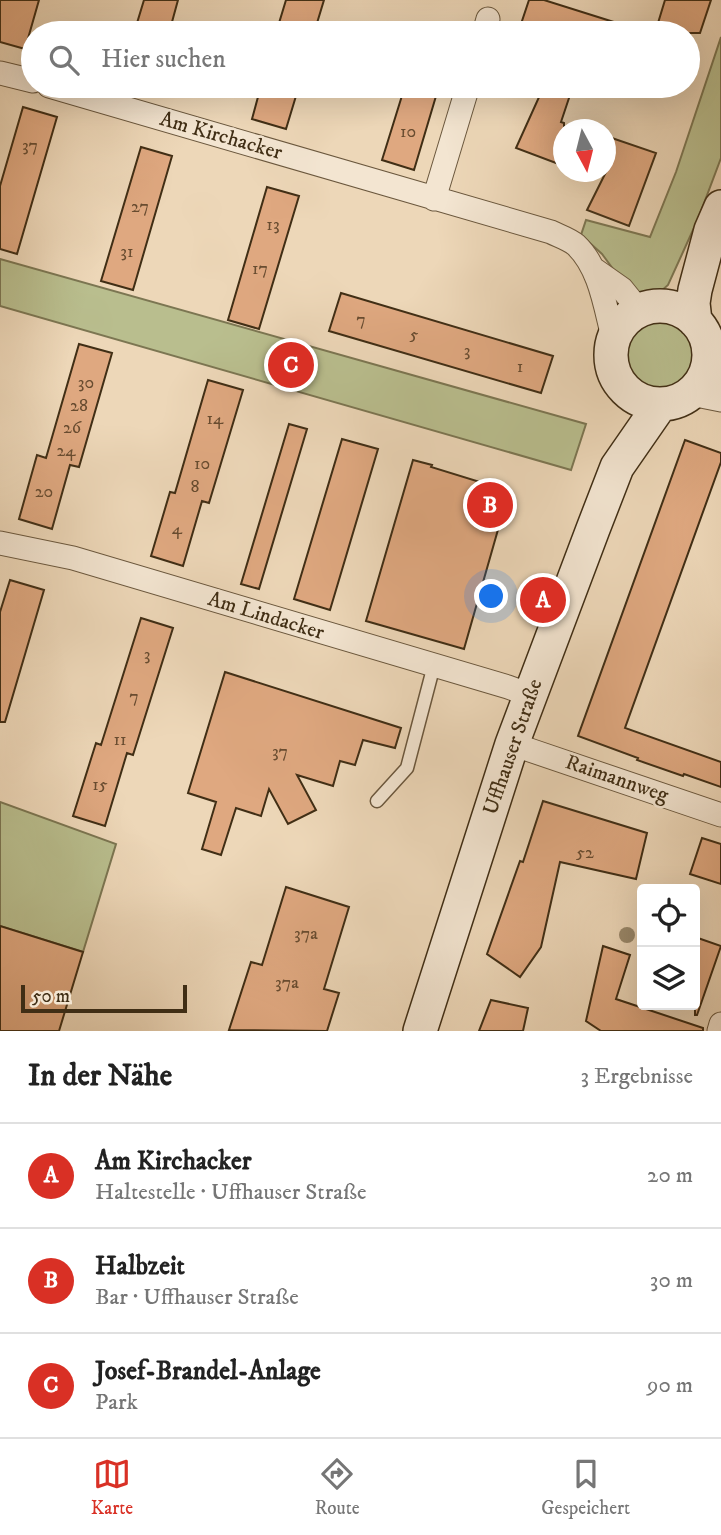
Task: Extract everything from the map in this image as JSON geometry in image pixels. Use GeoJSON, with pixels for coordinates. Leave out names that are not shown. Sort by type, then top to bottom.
{"type":"FeatureCollection","features":[{"type":"Feature","properties":{"kind":"street"},"geometry":{"type":"LineString","coordinates":[[0,73],[21,78]]}},
{"type":"Feature","properties":{"kind":"street","name":"Am Kirchacker"},"geometry":{"type":"LineString","coordinates":[[90,98],[564,237],[576,245],[595,271],[614,337]]}},
{"type":"Feature","properties":{"kind":"street"},"geometry":{"type":"LineString","coordinates":[[434,199],[464,98]]}},
{"type":"Feature","properties":{"kind":"street"},"geometry":{"type":"LineString","coordinates":[[651,308],[680,310],[695,321],[708,343],[710,385],[677,402],[660,405],[641,401],[625,391],[615,378],[610,354],[614,337],[628,317],[651,308],[673,293],[716,219]]}},
{"type":"Feature","properties":{"kind":"street"},"geometry":{"type":"LineString","coordinates":[[695,321],[695,290],[716,219]]}},
{"type":"Feature","properties":{"kind":"street","name":"Am Kirchacker"},"geometry":{"type":"LineString","coordinates":[[595,271],[651,308]]}},
{"type":"Feature","properties":{"kind":"street","name":"Uffhauser Straße"},"geometry":{"type":"LineString","coordinates":[[617,467],[617,429],[625,391]]}},
{"type":"Feature","properties":{"kind":"street","name":"Uffhauser Straße"},"geometry":{"type":"LineString","coordinates":[[420,1031],[512,744],[617,467],[660,405]]}},
{"type":"Feature","properties":{"kind":"street","name":"Am Lindacker"},"geometry":{"type":"LineString","coordinates":[[0,543],[73,558],[530,695]]}},
{"type":"Feature","properties":{"kind":"street","name":"Raimannweg"},"geometry":{"type":"LineString","coordinates":[[512,744],[721,815]]}},
{"type":"Feature","properties":{"kind":"street"},"geometry":{"type":"LineString","coordinates":[[719,1031],[721,1024]]}},
{"type":"Feature","properties":{"kind":"lane"},"geometry":{"type":"LineString","coordinates":[[377,801],[407,768],[434,665]]}},
{"type":"Feature","properties":{"kind":"green space"},"geometry":{"type":"Polygon","coordinates":[[[721,37],[721,158],[698,219],[668,285],[651,296],[637,293],[622,281],[602,254],[581,235],[586,220],[650,237],[676,172],[721,37]]]}},
{"type":"Feature","properties":{"kind":"green space"},"geometry":{"type":"Polygon","coordinates":[[[0,259],[586,424],[571,470],[0,306],[0,259]]]}},
{"type":"Feature","properties":{"kind":"green space"},"geometry":{"type":"Polygon","coordinates":[[[653,321],[667,321],[680,327],[689,336],[695,356],[693,369],[685,381],[667,391],[653,391],[640,385],[631,376],[625,363],[625,349],[631,336],[640,327],[653,321]]]}},
{"type":"Feature","properties":{"kind":"green space"},"geometry":{"type":"Polygon","coordinates":[[[0,802],[116,844],[83,952],[0,926],[0,802]]]}},
{"type":"Feature","properties":{"kind":"building"},"geometry":{"type":"Polygon","coordinates":[[[0,0],[39,0],[33,21],[21,21],[21,48],[0,42],[0,0]]]}},
{"type":"Feature","properties":{"kind":"building"},"geometry":{"type":"Polygon","coordinates":[[[144,0],[178,0],[172,21],[138,21],[144,0]]]}},
{"type":"Feature","properties":{"kind":"building"},"geometry":{"type":"Polygon","coordinates":[[[286,0],[324,0],[318,21],[280,21],[286,0]]]}},
{"type":"Feature","properties":{"kind":"building"},"geometry":{"type":"Polygon","coordinates":[[[529,0],[544,0],[611,21],[522,21],[529,0]]]}},
{"type":"Feature","properties":{"kind":"building"},"geometry":{"type":"Polygon","coordinates":[[[665,0],[711,0],[700,33],[700,21],[659,21],[665,0]]]}},
{"type":"Feature","properties":{"kind":"building"},"geometry":{"type":"Polygon","coordinates":[[[258,98],[295,98],[286,129],[252,119],[258,98]]]}},
{"type":"Feature","properties":{"kind":"building"},"geometry":{"type":"Polygon","coordinates":[[[401,98],[435,98],[414,170],[382,160],[401,98]]]}},
{"type":"Feature","properties":{"kind":"building"},"geometry":{"type":"Polygon","coordinates":[[[539,98],[569,98],[562,119],[553,119],[553,162],[516,148],[539,98]]]}},
{"type":"Feature","properties":{"kind":"building"},"geometry":{"type":"Polygon","coordinates":[[[23,107],[57,117],[17,254],[0,249],[0,186],[23,107]]]}},
{"type":"Feature","properties":{"kind":"building"},"geometry":{"type":"Polygon","coordinates":[[[616,139],[656,153],[629,226],[587,210],[601,182],[616,182],[616,139]]]}},
{"type":"Feature","properties":{"kind":"building"},"geometry":{"type":"Polygon","coordinates":[[[141,147],[172,156],[133,290],[101,281],[141,147]]]}},
{"type":"Feature","properties":{"kind":"building"},"geometry":{"type":"Polygon","coordinates":[[[267,187],[299,196],[259,329],[228,320],[267,187]]]}},
{"type":"Feature","properties":{"kind":"building"},"geometry":{"type":"Polygon","coordinates":[[[341,293],[553,356],[541,393],[329,331],[341,293]]]}},
{"type":"Feature","properties":{"kind":"building"},"geometry":{"type":"Polygon","coordinates":[[[79,344],[112,353],[79,467],[70,465],[52,529],[19,519],[37,455],[46,458],[79,344]]]}},
{"type":"Feature","properties":{"kind":"building"},"geometry":{"type":"Polygon","coordinates":[[[208,380],[243,390],[209,503],[202,501],[183,566],[151,556],[170,492],[175,493],[208,380]]]}},
{"type":"Feature","properties":{"kind":"building"},"geometry":{"type":"Polygon","coordinates":[[[289,424],[307,429],[259,589],[241,584],[289,424]]]}},
{"type":"Feature","properties":{"kind":"building"},"geometry":{"type":"Polygon","coordinates":[[[342,439],[378,449],[330,610],[294,599],[342,439]]]}},
{"type":"Feature","properties":{"kind":"building"},"geometry":{"type":"Polygon","coordinates":[[[685,440],[721,453],[721,462],[625,728],[721,762],[721,787],[637,760],[638,758],[578,736],[685,440]]]}},
{"type":"Feature","properties":{"kind":"building"},"geometry":{"type":"Polygon","coordinates":[[[413,460],[509,491],[464,649],[366,621],[413,460]]]}},
{"type":"Feature","properties":{"kind":"building"},"geometry":{"type":"Polygon","coordinates":[[[10,580],[44,590],[5,722],[0,722],[0,612],[10,580]]]}},
{"type":"Feature","properties":{"kind":"building"},"geometry":{"type":"Polygon","coordinates":[[[141,618],[173,628],[133,755],[127,753],[105,826],[73,816],[96,743],[101,745],[141,618]]]}},
{"type":"Feature","properties":{"kind":"building"},"geometry":{"type":"Polygon","coordinates":[[[225,672],[401,728],[395,748],[363,740],[355,765],[340,761],[333,786],[297,775],[316,810],[288,824],[269,789],[261,816],[236,808],[221,855],[202,849],[216,802],[188,793],[225,672]]]}},
{"type":"Feature","properties":{"kind":"building"},"geometry":{"type":"Polygon","coordinates":[[[543,801],[647,833],[636,879],[560,862],[541,947],[520,977],[487,954],[520,861],[523,862],[543,801]]]}},
{"type":"Feature","properties":{"kind":"building"},"geometry":{"type":"Polygon","coordinates":[[[702,838],[721,844],[721,884],[690,874],[702,838]]]}},
{"type":"Feature","properties":{"kind":"building"},"geometry":{"type":"Polygon","coordinates":[[[286,887],[349,907],[324,989],[339,993],[327,1031],[229,1030],[251,962],[262,965],[286,887]]]}},
{"type":"Feature","properties":{"kind":"building"},"geometry":{"type":"Polygon","coordinates":[[[0,926],[83,952],[59,1031],[0,1031],[0,926]]]}},
{"type":"Feature","properties":{"kind":"building"},"geometry":{"type":"Polygon","coordinates":[[[700,939],[721,946],[700,1006],[700,939]]]}},
{"type":"Feature","properties":{"kind":"building"},"geometry":{"type":"Polygon","coordinates":[[[603,946],[630,955],[616,999],[637,1006],[637,1010],[649,1010],[703,1028],[703,1031],[601,1031],[586,1021],[603,946]]]}},
{"type":"Feature","properties":{"kind":"building"},"geometry":{"type":"Polygon","coordinates":[[[491,1000],[528,1008],[523,1031],[479,1031],[491,1000]]]}},
{"type":"Feature","properties":{"kind":"place","name":"Josef-Brandel-Anlage"},"geometry":{"type":"Point","coordinates":[291,365]}},
{"type":"Feature","properties":{"kind":"place","name":"Halbzeit"},"geometry":{"type":"Point","coordinates":[490,505]}},
{"type":"Feature","properties":{"kind":"place","name":"Am Kirchacker"},"geometry":{"type":"Point","coordinates":[543,600]}}]}
